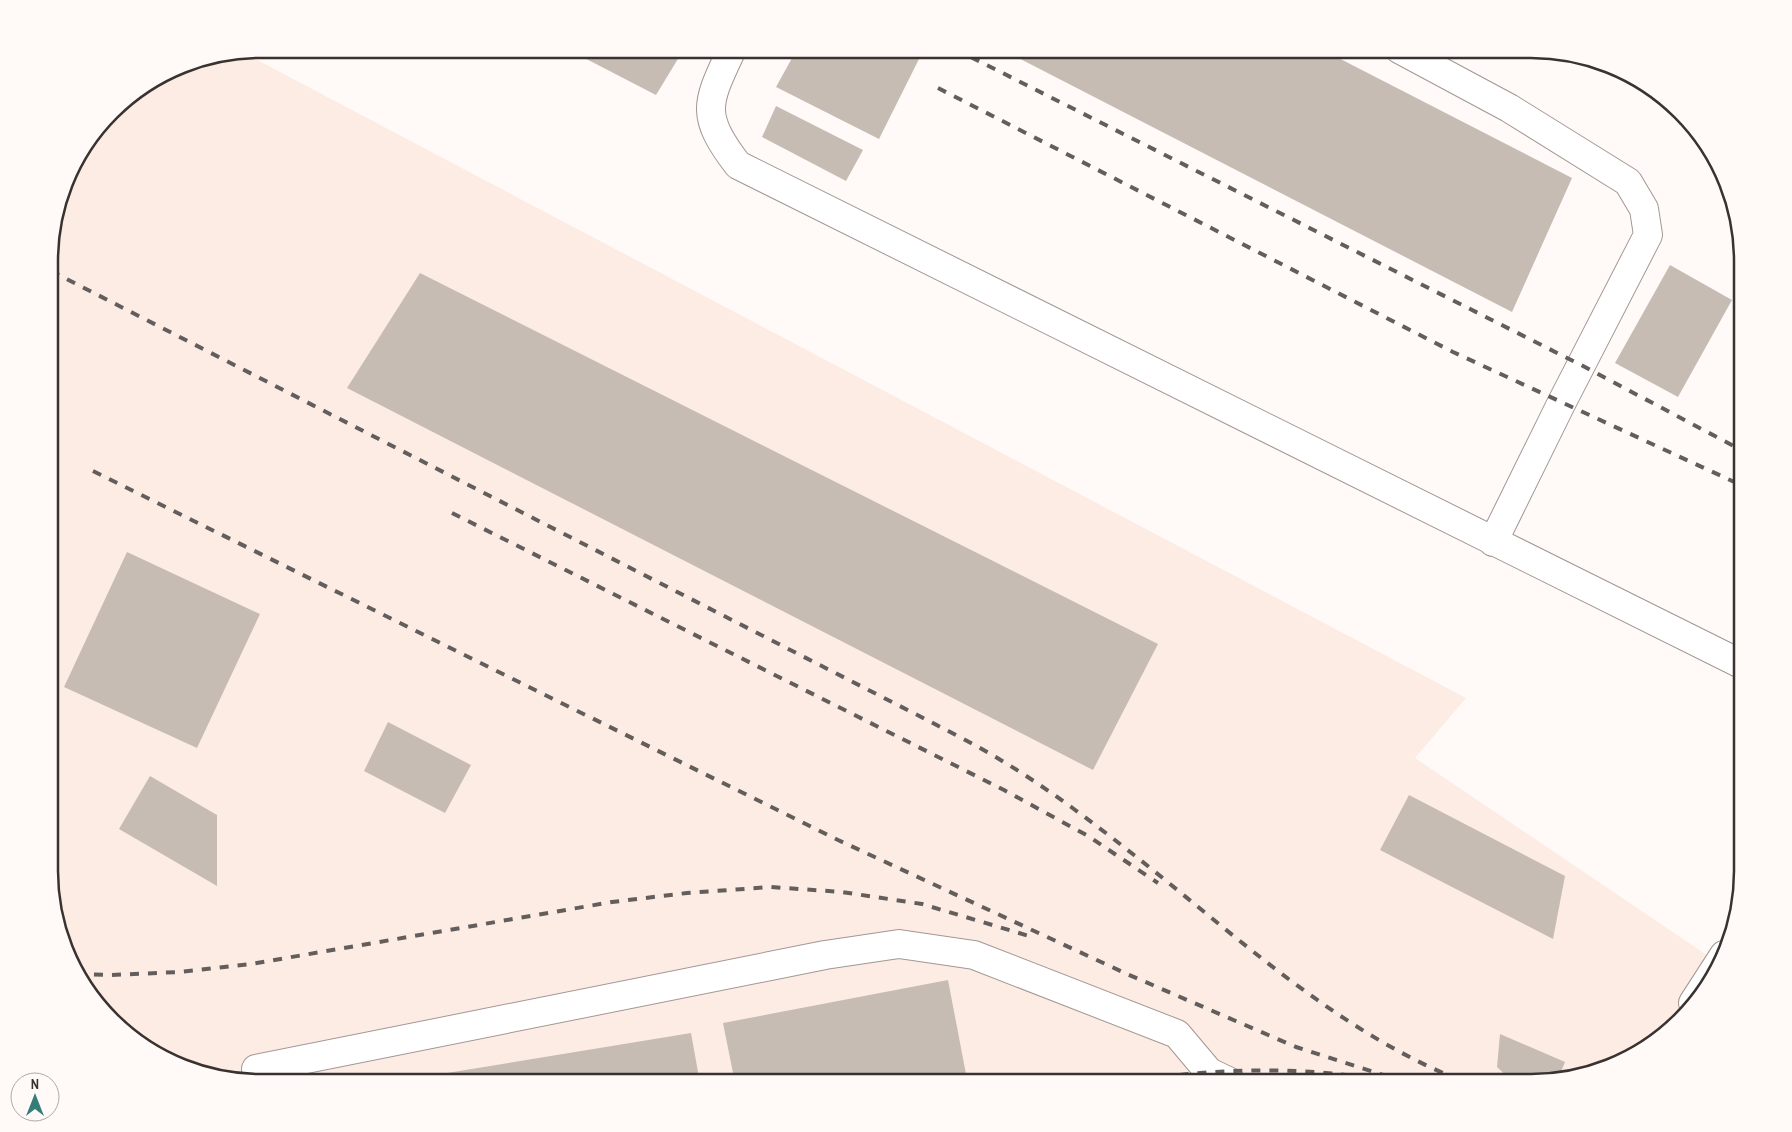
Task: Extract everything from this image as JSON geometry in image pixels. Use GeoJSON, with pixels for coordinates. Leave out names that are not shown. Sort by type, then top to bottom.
{"type":"FeatureCollection","features":[{"type":"Feature","properties":{"kind":"lane"},"geometry":{"type":"LineString","coordinates":[[728,58],[712,92],[711,118],[719,139],[738,164],[1734,661]]}},
{"type":"Feature","properties":{"kind":"lane"},"geometry":{"type":"LineString","coordinates":[[1417,58],[1509,108],[1628,182],[1644,209],[1648,235],[1493,542]]}},
{"type":"Feature","properties":{"kind":"lane"},"geometry":{"type":"LineString","coordinates":[[256,1069],[825,955],[899,944],[974,955],[1176,1034],[1209,1072],[1213,1074]]}},
{"type":"Feature","properties":{"kind":"shaded area"},"geometry":{"type":"Polygon","coordinates":[[[253,58],[1466,698],[1415,758],[1714,960],[1700,984],[1675,1015],[1644,1040],[1621,1054],[1584,1068],[1544,1074],[248,1074],[208,1068],[171,1054],[127,1024],[108,1005],[92,984],[78,961],[68,936],[59,898],[58,248],[64,208],[78,171],[108,127],[127,108],[148,92],[171,78],[208,64],[234,59],[253,58]]]}},
{"type":"Feature","properties":{"kind":"building"},"geometry":{"type":"Polygon","coordinates":[[[584,58],[679,58],[656,95],[584,58]]]}},
{"type":"Feature","properties":{"kind":"building"},"geometry":{"type":"Polygon","coordinates":[[[792,58],[920,58],[879,139],[776,87],[792,58]]]}},
{"type":"Feature","properties":{"kind":"building"},"geometry":{"type":"Polygon","coordinates":[[[1018,58],[1339,58],[1572,178],[1512,312],[1018,58]]]}},
{"type":"Feature","properties":{"kind":"building"},"geometry":{"type":"Polygon","coordinates":[[[776,106],[863,150],[846,181],[762,137],[776,106]]]}},
{"type":"Feature","properties":{"kind":"building"},"geometry":{"type":"Polygon","coordinates":[[[1670,265],[1732,300],[1678,397],[1615,363],[1670,265]]]}},
{"type":"Feature","properties":{"kind":"building"},"geometry":{"type":"Polygon","coordinates":[[[420,273],[1158,644],[1093,770],[347,388],[420,273]]]}},
{"type":"Feature","properties":{"kind":"building"},"geometry":{"type":"Polygon","coordinates":[[[127,552],[260,614],[197,748],[64,687],[127,552]]]}},
{"type":"Feature","properties":{"kind":"building"},"geometry":{"type":"Polygon","coordinates":[[[388,722],[471,765],[445,813],[364,771],[388,722]]]}},
{"type":"Feature","properties":{"kind":"building"},"geometry":{"type":"Polygon","coordinates":[[[150,776],[217,815],[217,886],[119,829],[150,776]]]}},
{"type":"Feature","properties":{"kind":"building"},"geometry":{"type":"Polygon","coordinates":[[[1409,795],[1565,876],[1553,939],[1380,850],[1409,795]]]}},
{"type":"Feature","properties":{"kind":"building"},"geometry":{"type":"Polygon","coordinates":[[[948,980],[966,1074],[733,1074],[723,1023],[948,980]]]}},
{"type":"Feature","properties":{"kind":"building"},"geometry":{"type":"Polygon","coordinates":[[[691,1033],[698,1074],[441,1074],[691,1033]]]}},
{"type":"Feature","properties":{"kind":"building"},"geometry":{"type":"Polygon","coordinates":[[[1500,1034],[1565,1062],[1561,1073],[1558,1073],[1504,1074],[1497,1067],[1500,1034]]]}},
{"type":"Feature","properties":{"kind":"railway"},"geometry":{"type":"LineString","coordinates":[[973,58],[1581,365],[1734,446]]}},
{"type":"Feature","properties":{"kind":"railway"},"geometry":{"type":"LineString","coordinates":[[938,88],[1453,352],[1734,482]]}},
{"type":"Feature","properties":{"kind":"railway"},"geometry":{"type":"LineString","coordinates":[[58,275],[964,739],[1034,781],[1085,817],[1292,982],[1376,1038],[1421,1063],[1446,1074]]}},
{"type":"Feature","properties":{"kind":"railway"},"geometry":{"type":"LineString","coordinates":[[93,471],[838,840],[1127,974],[1296,1047],[1380,1074]]}},
{"type":"Feature","properties":{"kind":"railway"},"geometry":{"type":"LineString","coordinates":[[452,513],[1004,790],[1088,836],[1158,883]]}},
{"type":"Feature","properties":{"kind":"railway"},"geometry":{"type":"LineString","coordinates":[[86,974],[180,972],[251,964],[612,902],[687,893],[771,887],[842,892],[922,904],[1029,936]]}},
{"type":"Feature","properties":{"kind":"railway"},"geometry":{"type":"LineString","coordinates":[[1187,1074],[1275,1070],[1338,1074]]}}]}
